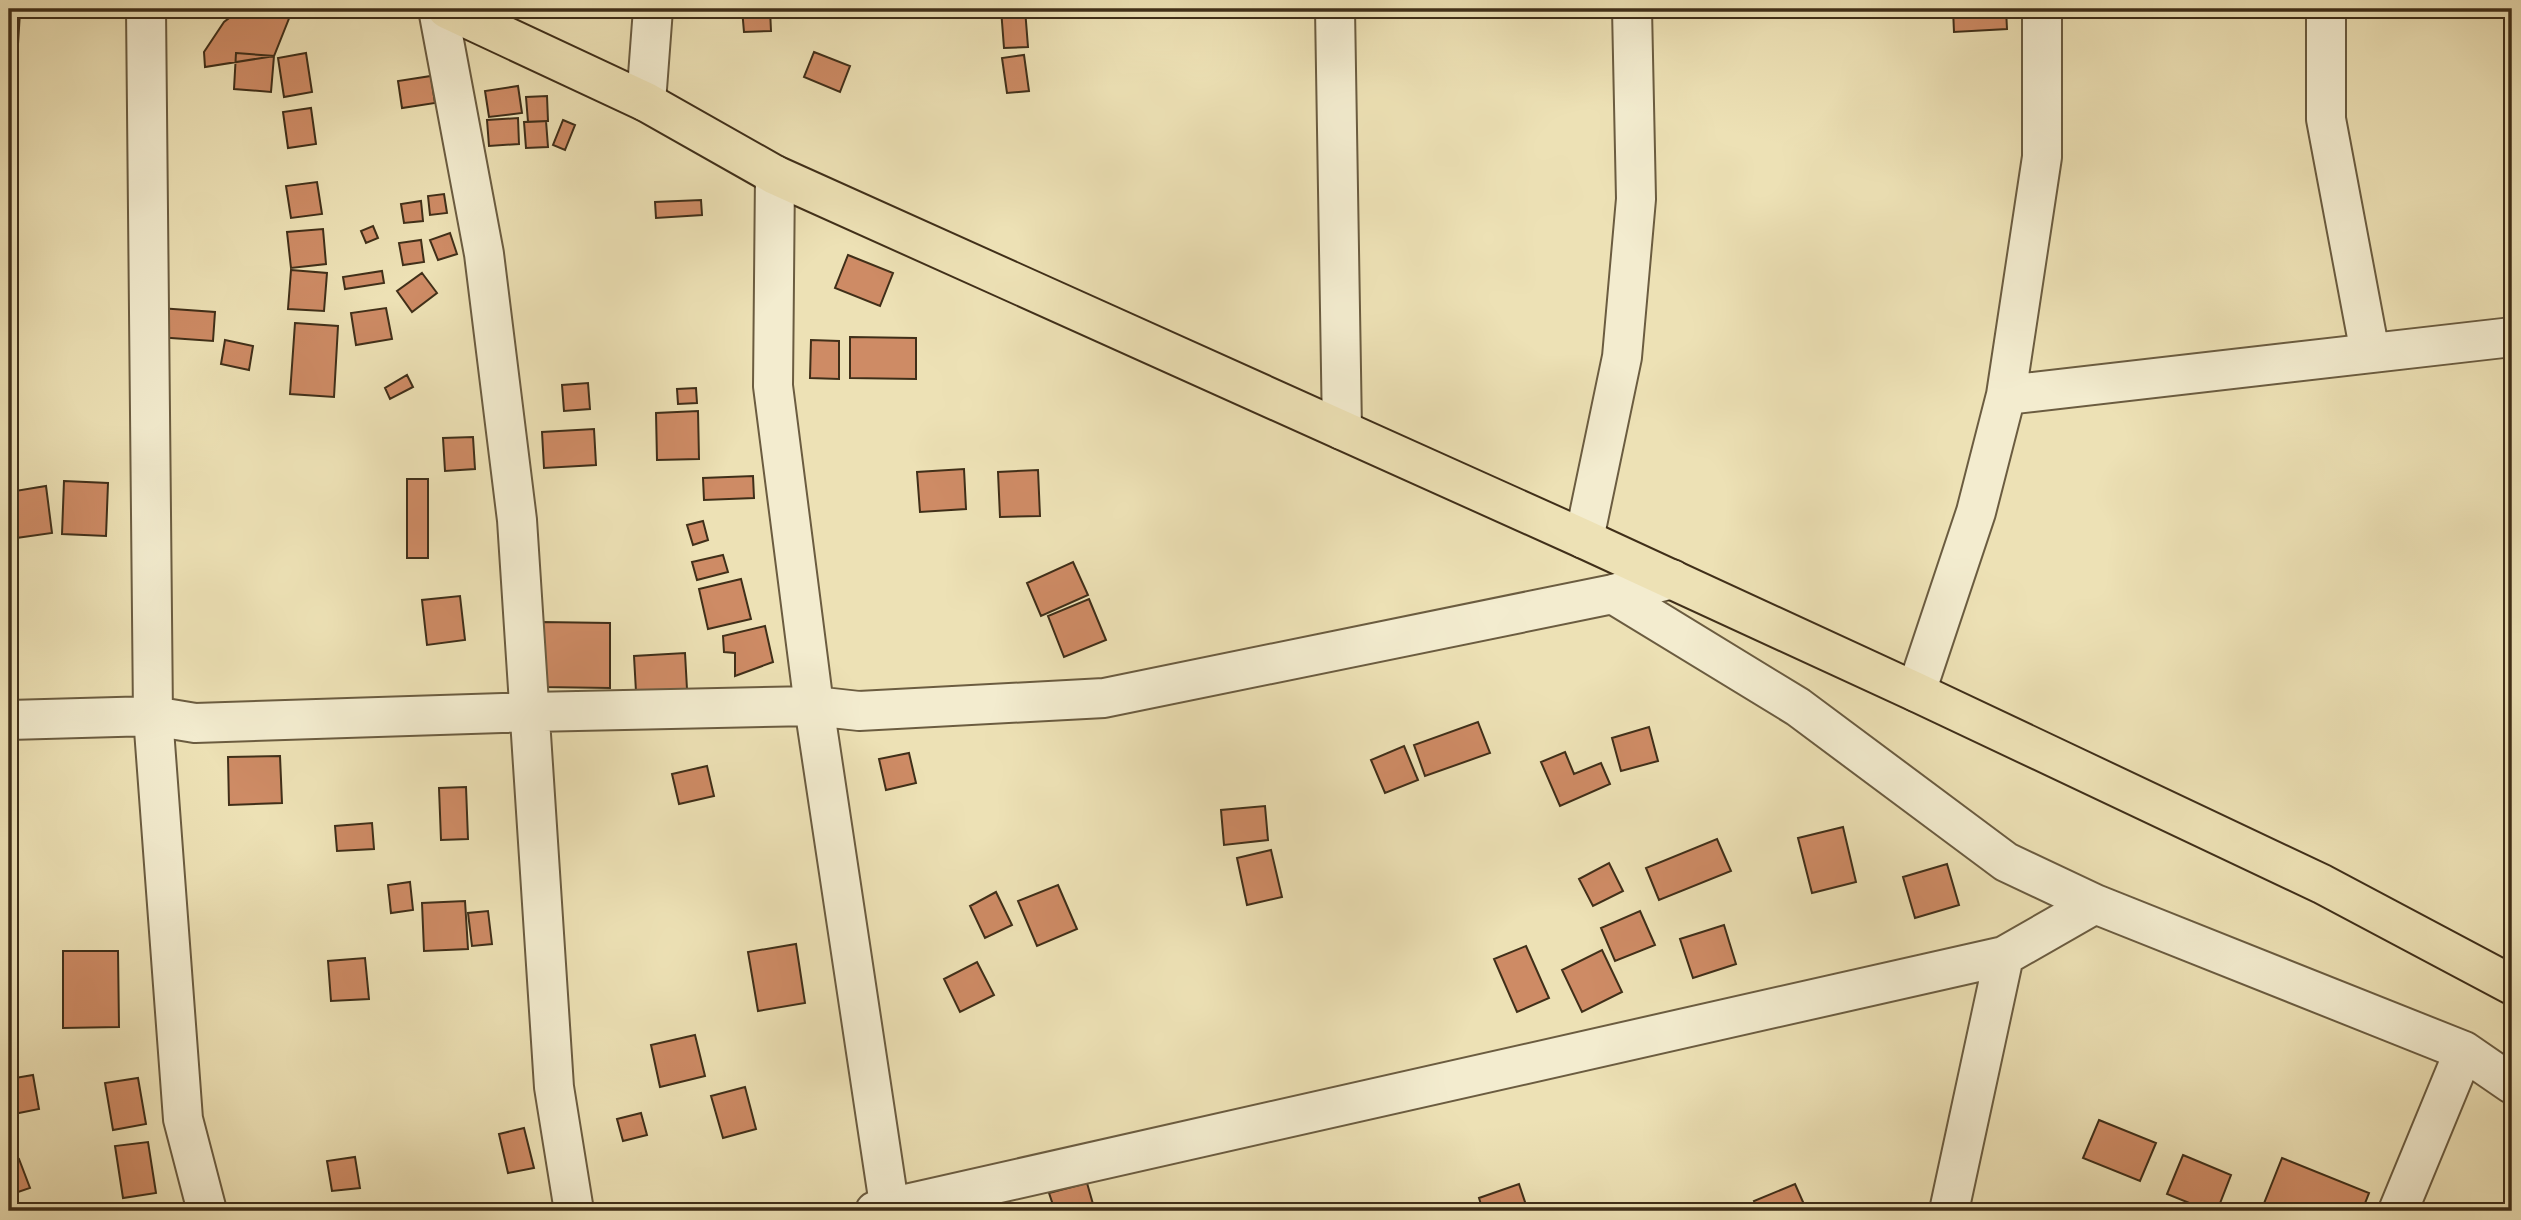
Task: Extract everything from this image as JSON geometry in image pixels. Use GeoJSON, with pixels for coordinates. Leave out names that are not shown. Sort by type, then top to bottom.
{"type":"FeatureCollection","features":[{"type":"Feature","properties":{"kind":"main road"},"geometry":{"type":"LineString","coordinates":[[447,9],[646,102],[775,176],[1584,539],[1916,692],[2322,884],[2512,985]]}},
{"type":"Feature","properties":{"kind":"street"},"geometry":{"type":"LineString","coordinates":[[146,9],[153,716],[183,1119],[207,1211]]}},
{"type":"Feature","properties":{"kind":"street"},"geometry":{"type":"LineString","coordinates":[[438,9],[485,267],[517,520],[554,1087],[575,1211]]}},
{"type":"Feature","properties":{"kind":"street"},"geometry":{"type":"LineString","coordinates":[[646,102],[653,9]]}},
{"type":"Feature","properties":{"kind":"street"},"geometry":{"type":"LineString","coordinates":[[1335,9],[1342,430]]}},
{"type":"Feature","properties":{"kind":"street"},"geometry":{"type":"LineString","coordinates":[[1584,539],[1622,357],[1636,200],[1632,9]]}},
{"type":"Feature","properties":{"kind":"street"},"geometry":{"type":"LineString","coordinates":[[1916,692],[1976,512],[2006,395],[2042,158],[2042,9]]}},
{"type":"Feature","properties":{"kind":"street"},"geometry":{"type":"LineString","coordinates":[[2326,9],[2326,119],[2370,353]]}},
{"type":"Feature","properties":{"kind":"street"},"geometry":{"type":"LineString","coordinates":[[775,176],[773,386],[814,706],[885,1210],[2004,956],[2095,905]]}},
{"type":"Feature","properties":{"kind":"street"},"geometry":{"type":"LineString","coordinates":[[2006,395],[2512,337]]}},
{"type":"Feature","properties":{"kind":"street"},"geometry":{"type":"LineString","coordinates":[[9,720],[153,716],[195,723],[814,706],[859,711],[1104,698],[1613,594],[1672,579]]}},
{"type":"Feature","properties":{"kind":"street"},"geometry":{"type":"LineString","coordinates":[[1613,594],[1798,707],[2006,862],[2095,905],[2464,1051],[2512,1084]]}},
{"type":"Feature","properties":{"kind":"street"},"geometry":{"type":"LineString","coordinates":[[1949,1211],[2004,956]]}},
{"type":"Feature","properties":{"kind":"street"},"geometry":{"type":"LineString","coordinates":[[2398,1211],[2464,1051]]}},
{"type":"Feature","properties":{"kind":"building"},"geometry":{"type":"Polygon","coordinates":[[[241,9],[277,9],[290,16],[274,56],[205,67],[204,52],[224,22],[241,9]]]}},
{"type":"Feature","properties":{"kind":"building"},"geometry":{"type":"Polygon","coordinates":[[[742,9],[770,9],[771,31],[744,32],[742,9]]]}},
{"type":"Feature","properties":{"kind":"building"},"geometry":{"type":"Polygon","coordinates":[[[1001,9],[1025,9],[1028,47],[1004,48],[1001,9]]]}},
{"type":"Feature","properties":{"kind":"building"},"geometry":{"type":"Polygon","coordinates":[[[1953,9],[2006,9],[2007,29],[1954,32],[1953,9]]]}},
{"type":"Feature","properties":{"kind":"building"},"geometry":{"type":"Polygon","coordinates":[[[9,11],[20,12],[16,76],[9,75],[9,11]]]}},
{"type":"Feature","properties":{"kind":"building"},"geometry":{"type":"Polygon","coordinates":[[[814,52],[850,66],[840,92],[804,77],[814,52]]]}},
{"type":"Feature","properties":{"kind":"building"},"geometry":{"type":"Polygon","coordinates":[[[236,53],[274,56],[271,92],[234,89],[236,53]]]}},
{"type":"Feature","properties":{"kind":"building"},"geometry":{"type":"Polygon","coordinates":[[[306,53],[312,92],[284,97],[278,58],[306,53]]]}},
{"type":"Feature","properties":{"kind":"building"},"geometry":{"type":"Polygon","coordinates":[[[1024,55],[1029,91],[1007,93],[1002,58],[1024,55]]]}},
{"type":"Feature","properties":{"kind":"building"},"geometry":{"type":"Polygon","coordinates":[[[431,76],[435,103],[402,108],[398,81],[431,76]]]}},
{"type":"Feature","properties":{"kind":"building"},"geometry":{"type":"Polygon","coordinates":[[[518,86],[522,113],[489,117],[485,91],[518,86]]]}},
{"type":"Feature","properties":{"kind":"building"},"geometry":{"type":"Polygon","coordinates":[[[547,96],[548,121],[528,122],[526,97],[547,96]]]}},
{"type":"Feature","properties":{"kind":"building"},"geometry":{"type":"Polygon","coordinates":[[[311,108],[316,144],[288,148],[283,112],[311,108]]]}},
{"type":"Feature","properties":{"kind":"building"},"geometry":{"type":"Polygon","coordinates":[[[518,118],[519,144],[489,146],[487,120],[518,118]]]}},
{"type":"Feature","properties":{"kind":"building"},"geometry":{"type":"Polygon","coordinates":[[[563,120],[575,125],[565,150],[553,145],[563,120]]]}},
{"type":"Feature","properties":{"kind":"building"},"geometry":{"type":"Polygon","coordinates":[[[546,121],[548,147],[526,148],[524,122],[546,121]]]}},
{"type":"Feature","properties":{"kind":"building"},"geometry":{"type":"Polygon","coordinates":[[[317,182],[322,214],[291,218],[286,186],[317,182]]]}},
{"type":"Feature","properties":{"kind":"building"},"geometry":{"type":"Polygon","coordinates":[[[444,194],[447,213],[430,215],[428,196],[444,194]]]}},
{"type":"Feature","properties":{"kind":"building"},"geometry":{"type":"Polygon","coordinates":[[[701,200],[702,215],[656,218],[655,202],[701,200]]]}},
{"type":"Feature","properties":{"kind":"building"},"geometry":{"type":"Polygon","coordinates":[[[421,201],[423,221],[404,223],[401,204],[421,201]]]}},
{"type":"Feature","properties":{"kind":"building"},"geometry":{"type":"Polygon","coordinates":[[[373,226],[378,238],[366,243],[361,231],[373,226]]]}},
{"type":"Feature","properties":{"kind":"building"},"geometry":{"type":"Polygon","coordinates":[[[323,229],[326,264],[291,268],[287,232],[323,229]]]}},
{"type":"Feature","properties":{"kind":"building"},"geometry":{"type":"Polygon","coordinates":[[[450,233],[457,254],[438,260],[430,240],[450,233]]]}},
{"type":"Feature","properties":{"kind":"building"},"geometry":{"type":"Polygon","coordinates":[[[421,240],[424,262],[403,265],[399,243],[421,240]]]}},
{"type":"Feature","properties":{"kind":"building"},"geometry":{"type":"Polygon","coordinates":[[[848,255],[893,273],[880,306],[835,288],[848,255]]]}},
{"type":"Feature","properties":{"kind":"building"},"geometry":{"type":"Polygon","coordinates":[[[291,270],[327,273],[324,311],[288,309],[291,270]]]}},
{"type":"Feature","properties":{"kind":"building"},"geometry":{"type":"Polygon","coordinates":[[[382,271],[384,283],[345,289],[343,277],[382,271]]]}},
{"type":"Feature","properties":{"kind":"building"},"geometry":{"type":"Polygon","coordinates":[[[422,273],[437,293],[412,312],[397,291],[422,273]]]}},
{"type":"Feature","properties":{"kind":"building"},"geometry":{"type":"Polygon","coordinates":[[[159,308],[215,312],[213,341],[157,337],[159,308]]]}},
{"type":"Feature","properties":{"kind":"building"},"geometry":{"type":"Polygon","coordinates":[[[386,308],[392,339],[356,345],[351,313],[386,308]]]}},
{"type":"Feature","properties":{"kind":"building"},"geometry":{"type":"Polygon","coordinates":[[[295,323],[338,326],[334,397],[290,394],[295,323]]]}},
{"type":"Feature","properties":{"kind":"building"},"geometry":{"type":"Polygon","coordinates":[[[850,337],[916,338],[916,379],[850,378],[850,337]]]}},
{"type":"Feature","properties":{"kind":"building"},"geometry":{"type":"Polygon","coordinates":[[[225,340],[253,346],[249,370],[221,364],[225,340]]]}},
{"type":"Feature","properties":{"kind":"building"},"geometry":{"type":"Polygon","coordinates":[[[811,340],[839,341],[839,379],[810,378],[811,340]]]}},
{"type":"Feature","properties":{"kind":"building"},"geometry":{"type":"Polygon","coordinates":[[[407,375],[413,387],[390,399],[385,388],[407,375]]]}},
{"type":"Feature","properties":{"kind":"building"},"geometry":{"type":"Polygon","coordinates":[[[588,383],[590,409],[564,411],[562,385],[588,383]]]}},
{"type":"Feature","properties":{"kind":"building"},"geometry":{"type":"Polygon","coordinates":[[[696,388],[697,403],[678,404],[677,389],[696,388]]]}},
{"type":"Feature","properties":{"kind":"building"},"geometry":{"type":"Polygon","coordinates":[[[698,411],[699,459],[657,460],[656,413],[698,411]]]}},
{"type":"Feature","properties":{"kind":"building"},"geometry":{"type":"Polygon","coordinates":[[[594,429],[596,465],[544,468],[542,432],[594,429]]]}},
{"type":"Feature","properties":{"kind":"building"},"geometry":{"type":"Polygon","coordinates":[[[473,437],[475,469],[445,471],[443,438],[473,437]]]}},
{"type":"Feature","properties":{"kind":"building"},"geometry":{"type":"Polygon","coordinates":[[[964,469],[966,509],[920,512],[917,472],[964,469]]]}},
{"type":"Feature","properties":{"kind":"building"},"geometry":{"type":"Polygon","coordinates":[[[1038,470],[1040,516],[1000,517],[998,472],[1038,470]]]}},
{"type":"Feature","properties":{"kind":"building"},"geometry":{"type":"Polygon","coordinates":[[[753,476],[754,498],[704,500],[703,478],[753,476]]]}},
{"type":"Feature","properties":{"kind":"building"},"geometry":{"type":"Polygon","coordinates":[[[407,479],[428,479],[428,558],[407,558],[407,479]]]}},
{"type":"Feature","properties":{"kind":"building"},"geometry":{"type":"Polygon","coordinates":[[[64,481],[108,483],[106,536],[62,534],[64,481]]]}},
{"type":"Feature","properties":{"kind":"building"},"geometry":{"type":"Polygon","coordinates":[[[46,486],[52,533],[9,539],[9,492],[46,486]]]}},
{"type":"Feature","properties":{"kind":"building"},"geometry":{"type":"Polygon","coordinates":[[[703,521],[708,540],[693,545],[687,525],[703,521]]]}},
{"type":"Feature","properties":{"kind":"building"},"geometry":{"type":"Polygon","coordinates":[[[723,555],[728,572],[697,580],[692,562],[723,555]]]}},
{"type":"Feature","properties":{"kind":"building"},"geometry":{"type":"Polygon","coordinates":[[[1073,562],[1088,595],[1041,616],[1027,583],[1073,562]]]}},
{"type":"Feature","properties":{"kind":"building"},"geometry":{"type":"Polygon","coordinates":[[[741,579],[751,619],[708,629],[699,589],[741,579]]]}},
{"type":"Feature","properties":{"kind":"building"},"geometry":{"type":"Polygon","coordinates":[[[460,596],[465,640],[427,645],[422,600],[460,596]]]}},
{"type":"Feature","properties":{"kind":"building"},"geometry":{"type":"Polygon","coordinates":[[[1089,599],[1106,640],[1064,657],[1048,616],[1089,599]]]}},
{"type":"Feature","properties":{"kind":"building"},"geometry":{"type":"Polygon","coordinates":[[[542,622],[610,623],[610,688],[542,687],[542,622]]]}},
{"type":"Feature","properties":{"kind":"building"},"geometry":{"type":"Polygon","coordinates":[[[765,626],[773,662],[735,676],[735,653],[724,652],[723,636],[765,626]]]}},
{"type":"Feature","properties":{"kind":"building"},"geometry":{"type":"Polygon","coordinates":[[[685,653],[687,689],[636,692],[634,656],[685,653]]]}},
{"type":"Feature","properties":{"kind":"building"},"geometry":{"type":"Polygon","coordinates":[[[1478,722],[1490,753],[1425,776],[1414,745],[1478,722]]]}},
{"type":"Feature","properties":{"kind":"building"},"geometry":{"type":"Polygon","coordinates":[[[1649,727],[1658,761],[1621,771],[1612,738],[1649,727]]]}},
{"type":"Feature","properties":{"kind":"building"},"geometry":{"type":"Polygon","coordinates":[[[1404,746],[1418,780],[1385,793],[1371,760],[1404,746]]]}},
{"type":"Feature","properties":{"kind":"building"},"geometry":{"type":"Polygon","coordinates":[[[1565,752],[1574,774],[1601,763],[1610,784],[1560,806],[1541,762],[1565,752]]]}},
{"type":"Feature","properties":{"kind":"building"},"geometry":{"type":"Polygon","coordinates":[[[909,753],[916,783],[886,790],[879,759],[909,753]]]}},
{"type":"Feature","properties":{"kind":"building"},"geometry":{"type":"Polygon","coordinates":[[[280,756],[282,803],[229,805],[228,757],[280,756]]]}},
{"type":"Feature","properties":{"kind":"building"},"geometry":{"type":"Polygon","coordinates":[[[707,766],[714,796],[679,804],[672,774],[707,766]]]}},
{"type":"Feature","properties":{"kind":"building"},"geometry":{"type":"Polygon","coordinates":[[[466,787],[468,839],[441,840],[439,788],[466,787]]]}},
{"type":"Feature","properties":{"kind":"building"},"geometry":{"type":"Polygon","coordinates":[[[1265,806],[1268,840],[1224,845],[1221,810],[1265,806]]]}},
{"type":"Feature","properties":{"kind":"building"},"geometry":{"type":"Polygon","coordinates":[[[372,823],[374,849],[337,851],[335,826],[372,823]]]}},
{"type":"Feature","properties":{"kind":"building"},"geometry":{"type":"Polygon","coordinates":[[[1843,827],[1856,882],[1812,893],[1798,838],[1843,827]]]}},
{"type":"Feature","properties":{"kind":"building"},"geometry":{"type":"Polygon","coordinates":[[[1717,839],[1731,871],[1659,900],[1646,868],[1717,839]]]}},
{"type":"Feature","properties":{"kind":"building"},"geometry":{"type":"Polygon","coordinates":[[[1271,850],[1282,897],[1247,905],[1237,858],[1271,850]]]}},
{"type":"Feature","properties":{"kind":"building"},"geometry":{"type":"Polygon","coordinates":[[[1609,863],[1623,891],[1593,906],[1579,879],[1609,863]]]}},
{"type":"Feature","properties":{"kind":"building"},"geometry":{"type":"Polygon","coordinates":[[[1947,864],[1959,905],[1915,918],[1903,877],[1947,864]]]}},
{"type":"Feature","properties":{"kind":"building"},"geometry":{"type":"Polygon","coordinates":[[[410,882],[413,910],[391,913],[388,885],[410,882]]]}},
{"type":"Feature","properties":{"kind":"building"},"geometry":{"type":"Polygon","coordinates":[[[1058,885],[1077,929],[1037,946],[1018,901],[1058,885]]]}},
{"type":"Feature","properties":{"kind":"building"},"geometry":{"type":"Polygon","coordinates":[[[996,892],[1012,925],[985,938],[970,906],[996,892]]]}},
{"type":"Feature","properties":{"kind":"building"},"geometry":{"type":"Polygon","coordinates":[[[465,901],[468,949],[424,951],[422,903],[465,901]]]}},
{"type":"Feature","properties":{"kind":"building"},"geometry":{"type":"Polygon","coordinates":[[[488,911],[492,944],[472,946],[468,913],[488,911]]]}},
{"type":"Feature","properties":{"kind":"building"},"geometry":{"type":"Polygon","coordinates":[[[1640,911],[1655,945],[1615,961],[1601,928],[1640,911]]]}},
{"type":"Feature","properties":{"kind":"building"},"geometry":{"type":"Polygon","coordinates":[[[1724,925],[1736,964],[1693,978],[1680,939],[1724,925]]]}},
{"type":"Feature","properties":{"kind":"building"},"geometry":{"type":"Polygon","coordinates":[[[796,944],[805,1003],[758,1011],[748,952],[796,944]]]}},
{"type":"Feature","properties":{"kind":"building"},"geometry":{"type":"Polygon","coordinates":[[[1526,946],[1549,998],[1517,1012],[1494,959],[1526,946]]]}},
{"type":"Feature","properties":{"kind":"building"},"geometry":{"type":"Polygon","coordinates":[[[1602,950],[1622,992],[1582,1012],[1562,970],[1602,950]]]}},
{"type":"Feature","properties":{"kind":"building"},"geometry":{"type":"Polygon","coordinates":[[[63,951],[118,951],[119,1027],[63,1028],[63,951]]]}},
{"type":"Feature","properties":{"kind":"building"},"geometry":{"type":"Polygon","coordinates":[[[365,958],[369,999],[331,1001],[328,961],[365,958]]]}},
{"type":"Feature","properties":{"kind":"building"},"geometry":{"type":"Polygon","coordinates":[[[977,962],[994,995],[960,1012],[944,979],[977,962]]]}},
{"type":"Feature","properties":{"kind":"building"},"geometry":{"type":"Polygon","coordinates":[[[695,1035],[705,1076],[660,1087],[651,1045],[695,1035]]]}},
{"type":"Feature","properties":{"kind":"building"},"geometry":{"type":"Polygon","coordinates":[[[33,1075],[39,1109],[9,1115],[9,1079],[33,1075]]]}},
{"type":"Feature","properties":{"kind":"building"},"geometry":{"type":"Polygon","coordinates":[[[138,1078],[146,1124],[113,1130],[105,1083],[138,1078]]]}},
{"type":"Feature","properties":{"kind":"building"},"geometry":{"type":"Polygon","coordinates":[[[745,1087],[756,1129],[723,1138],[711,1096],[745,1087]]]}},
{"type":"Feature","properties":{"kind":"building"},"geometry":{"type":"Polygon","coordinates":[[[641,1113],[647,1135],[623,1141],[617,1119],[641,1113]]]}},
{"type":"Feature","properties":{"kind":"building"},"geometry":{"type":"Polygon","coordinates":[[[2099,1120],[2156,1143],[2140,1181],[2083,1158],[2099,1120]]]}},
{"type":"Feature","properties":{"kind":"building"},"geometry":{"type":"Polygon","coordinates":[[[524,1128],[534,1168],[508,1173],[499,1134],[524,1128]]]}},
{"type":"Feature","properties":{"kind":"building"},"geometry":{"type":"Polygon","coordinates":[[[148,1142],[156,1193],[123,1198],[115,1146],[148,1142]]]}},
{"type":"Feature","properties":{"kind":"building"},"geometry":{"type":"Polygon","coordinates":[[[2183,1155],[2231,1175],[2217,1211],[2209,1211],[2167,1194],[2183,1155]]]}},
{"type":"Feature","properties":{"kind":"building"},"geometry":{"type":"Polygon","coordinates":[[[355,1157],[360,1188],[332,1191],[327,1161],[355,1157]]]}},
{"type":"Feature","properties":{"kind":"building"},"geometry":{"type":"Polygon","coordinates":[[[2282,1158],[2369,1193],[2362,1211],[2276,1211],[2263,1206],[2282,1158]]]}},
{"type":"Feature","properties":{"kind":"building"},"geometry":{"type":"Polygon","coordinates":[[[19,1159],[30,1188],[9,1195],[9,1163],[19,1159]]]}},
{"type":"Feature","properties":{"kind":"building"},"geometry":{"type":"Polygon","coordinates":[[[1087,1183],[1095,1211],[1055,1211],[1049,1193],[1087,1183]]]}},
{"type":"Feature","properties":{"kind":"building"},"geometry":{"type":"Polygon","coordinates":[[[1519,1184],[1528,1211],[1483,1211],[1479,1198],[1519,1184]]]}},
{"type":"Feature","properties":{"kind":"building"},"geometry":{"type":"Polygon","coordinates":[[[1795,1184],[1807,1211],[1759,1211],[1754,1201],[1795,1184]]]}}]}
